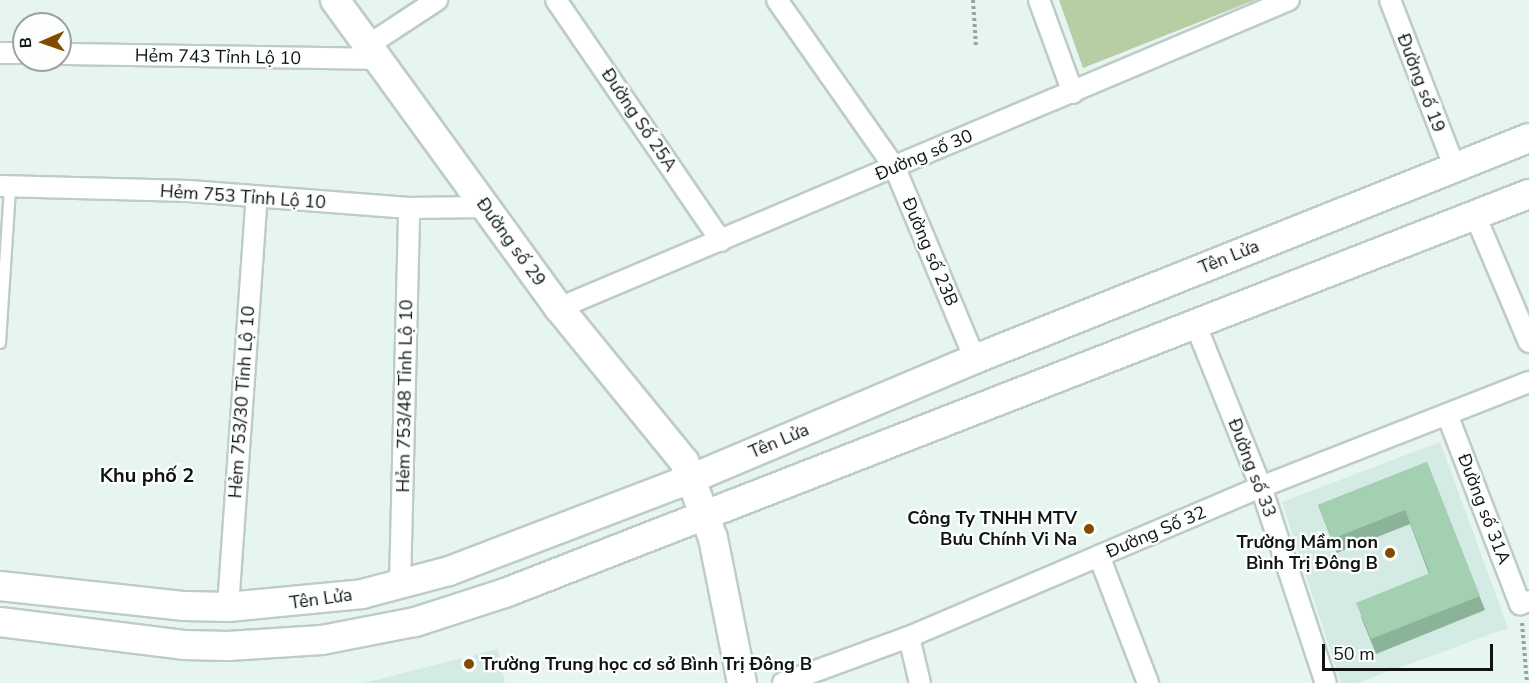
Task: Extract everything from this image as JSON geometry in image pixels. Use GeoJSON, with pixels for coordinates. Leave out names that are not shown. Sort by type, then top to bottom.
{"type":"FeatureCollection","features":[{"type":"Feature","properties":{"kind":"main road","name":"Đường số 29"},"geometry":{"type":"LineString","coordinates":[[335,0],[559,308],[684,461],[693,478],[706,515]]}},
{"type":"Feature","properties":{"kind":"main road","name":"Tên Lửa"},"geometry":{"type":"LineString","coordinates":[[0,586],[185,606],[228,607],[317,601],[400,585],[491,556],[693,478],[975,359],[1529,138]]}},
{"type":"Feature","properties":{"kind":"main road"},"geometry":{"type":"LineString","coordinates":[[0,622],[184,645],[322,640],[415,622],[461,609],[706,515],[1529,194]]}},
{"type":"Feature","properties":{"kind":"main road"},"geometry":{"type":"LineString","coordinates":[[706,515],[742,683]]}},
{"type":"Feature","properties":{"kind":"street"},"geometry":{"type":"LineString","coordinates":[[372,53],[437,0]]}},
{"type":"Feature","properties":{"kind":"street","name":"Đường Số 25A"},"geometry":{"type":"LineString","coordinates":[[556,0],[722,241]]}},
{"type":"Feature","properties":{"kind":"street","name":"Đường số 23B"},"geometry":{"type":"LineString","coordinates":[[777,0],[895,168],[975,359]]}},
{"type":"Feature","properties":{"kind":"street"},"geometry":{"type":"LineString","coordinates":[[1039,0],[1073,93]]}},
{"type":"Feature","properties":{"kind":"street","name":"Đường số 30"},"geometry":{"type":"LineString","coordinates":[[559,308],[1289,0]]}},
{"type":"Feature","properties":{"kind":"street","name":"Đường số 19"},"geometry":{"type":"LineString","coordinates":[[1390,0],[1454,166]]}},
{"type":"Feature","properties":{"kind":"street","name":"Hẻm 743 Tỉnh Lộ 10"},"geometry":{"type":"LineString","coordinates":[[72,54],[372,53]]}},
{"type":"Feature","properties":{"kind":"street","name":"Hẻm 753 Tỉnh Lộ 10"},"geometry":{"type":"LineString","coordinates":[[5,186],[189,191],[409,208],[486,207]]}},
{"type":"Feature","properties":{"kind":"street","name":"Hẻm 753/30 Tỉnh Lộ 10"},"geometry":{"type":"LineString","coordinates":[[228,607],[257,197]]}},
{"type":"Feature","properties":{"kind":"street","name":"Hẻm 753/48 Tỉnh Lộ 10"},"geometry":{"type":"LineString","coordinates":[[400,585],[409,208]]}},
{"type":"Feature","properties":{"kind":"street"},"geometry":{"type":"LineString","coordinates":[[1475,215],[1529,342]]}},
{"type":"Feature","properties":{"kind":"street","name":"Đường số 33"},"geometry":{"type":"LineString","coordinates":[[1194,323],[1261,487],[1326,683]]}},
{"type":"Feature","properties":{"kind":"street","name":"Đường Số 32"},"geometry":{"type":"LineString","coordinates":[[783,683],[909,637],[1261,487],[1529,382]]}},
{"type":"Feature","properties":{"kind":"street","name":"Đường số 31A"},"geometry":{"type":"LineString","coordinates":[[1447,414],[1525,603]]}},
{"type":"Feature","properties":{"kind":"street"},"geometry":{"type":"LineString","coordinates":[[1099,555],[1148,683]]}},
{"type":"Feature","properties":{"kind":"street"},"geometry":{"type":"LineString","coordinates":[[909,637],[920,683]]}},
{"type":"Feature","properties":{"kind":"lane"},"geometry":{"type":"LineString","coordinates":[[0,343],[5,186]]}},
{"type":"Feature","properties":{"kind":"path"},"geometry":{"type":"LineString","coordinates":[[973,0],[976,47]]}},
{"type":"Feature","properties":{"kind":"path"},"geometry":{"type":"LineString","coordinates":[[1525,603],[1527,683]]}},
{"type":"Feature","properties":{"kind":"shaded area","name":"Trường Mầm non Bình Trị Đông B"},"geometry":{"type":"Polygon","coordinates":[[[1440,442],[1508,628],[1357,683],[1341,683],[1282,502],[1440,442]]]}},
{"type":"Feature","properties":{"kind":"shaded area","name":"Trường Trung học cơ sở Bình Trị Đông B"},"geometry":{"type":"Polygon","coordinates":[[[498,649],[505,683],[362,683],[376,680],[498,649]]]}},
{"type":"Feature","properties":{"kind":"green space"},"geometry":{"type":"Polygon","coordinates":[[[1059,0],[1255,0],[1083,68],[1059,0]]]}},
{"type":"Feature","properties":{"kind":"building"},"geometry":{"type":"Polygon","coordinates":[[[1427,462],[1480,596],[1371,639],[1356,603],[1430,573],[1405,510],[1332,539],[1318,505],[1427,462]]]}},
{"type":"Feature","properties":{"kind":"place","name":"Công Ty TNHH MTV Bưu Chính Vi Na"},"geometry":{"type":"Point","coordinates":[1089,529]}},
{"type":"Feature","properties":{"kind":"place","name":"Trường Mầm non Bình Trị Đông B"},"geometry":{"type":"Point","coordinates":[1390,553]}},
{"type":"Feature","properties":{"kind":"place","name":"Trường Trung học cơ sở Bình Trị Đông B"},"geometry":{"type":"Point","coordinates":[469,664]}},
{"type":"Feature","properties":{"kind":"district","name":"Khu phố 2"},"geometry":{"type":"Point","coordinates":[147,475]}}]}
